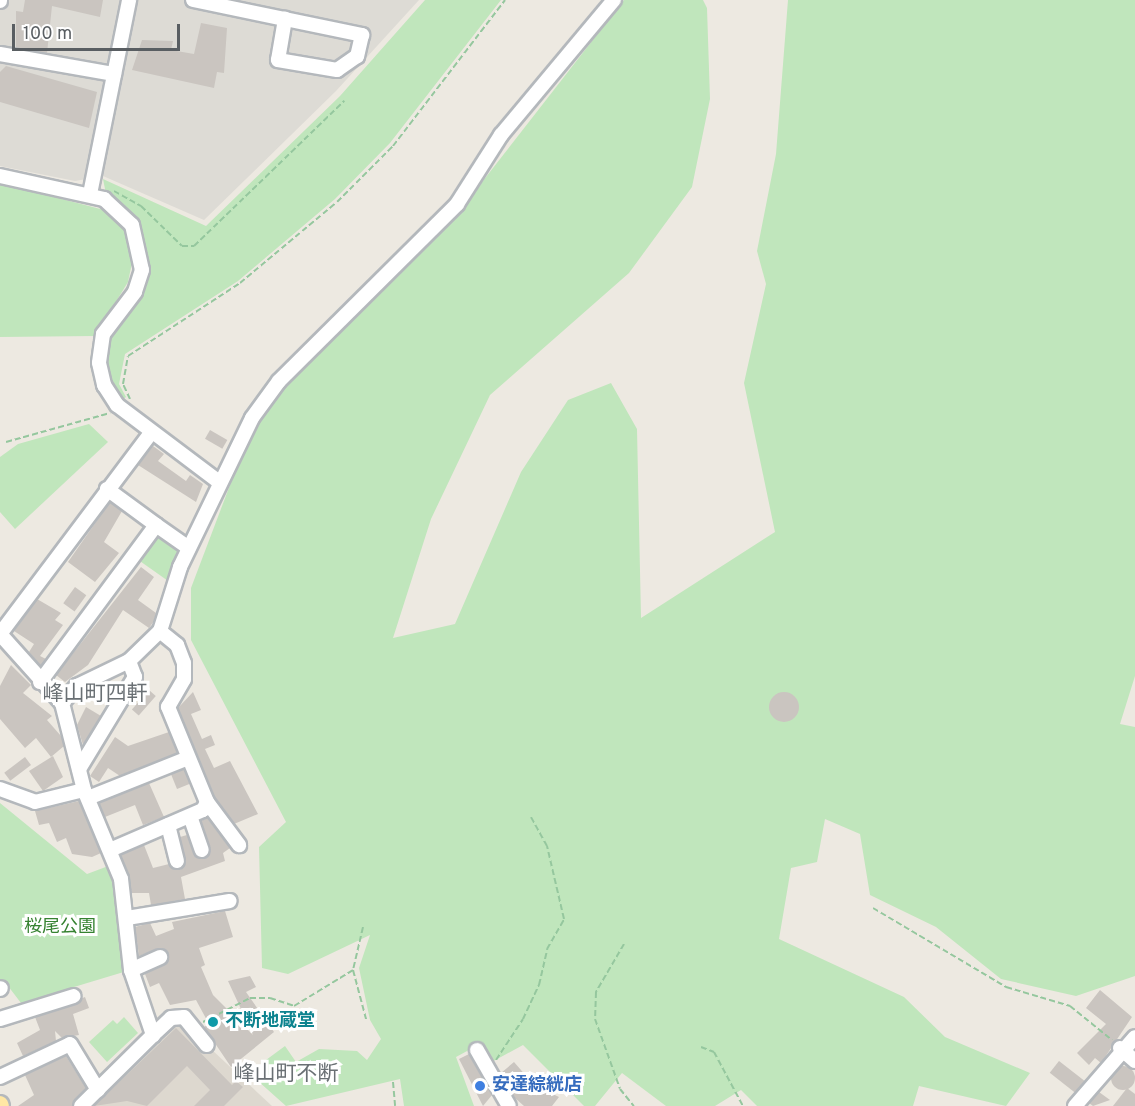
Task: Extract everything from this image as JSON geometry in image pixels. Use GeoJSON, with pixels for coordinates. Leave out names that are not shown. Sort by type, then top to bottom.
{"type":"FeatureCollection","features":[{"type":"Feature","properties":{"kind":"street"},"geometry":{"type":"LineString","coordinates":[[91,190],[129,0]]}},
{"type":"Feature","properties":{"kind":"street"},"geometry":{"type":"LineString","coordinates":[[193,0],[285,19],[362,35],[357,56],[337,70],[278,60],[285,19]]}},
{"type":"Feature","properties":{"kind":"street"},"geometry":{"type":"LineString","coordinates":[[62,703],[78,686],[129,661],[160,631],[189,548],[218,481],[252,418],[279,381],[457,204],[508,126],[553,79],[614,0]]}},
{"type":"Feature","properties":{"kind":"street"},"geometry":{"type":"LineString","coordinates":[[0,54],[114,74]]}},
{"type":"Feature","properties":{"kind":"street"},"geometry":{"type":"LineString","coordinates":[[0,176],[91,190],[119,209],[141,247],[135,292],[103,334],[99,363],[104,385],[130,408],[151,433],[218,481]]}},
{"type":"Feature","properties":{"kind":"street"},"geometry":{"type":"LineString","coordinates":[[151,433],[0,634],[40,682],[62,703],[86,794],[121,879],[131,969],[153,1035]]}},
{"type":"Feature","properties":{"kind":"street"},"geometry":{"type":"LineString","coordinates":[[108,489],[189,548]]}},
{"type":"Feature","properties":{"kind":"street"},"geometry":{"type":"LineString","coordinates":[[40,682],[156,525]]}},
{"type":"Feature","properties":{"kind":"street"},"geometry":{"type":"LineString","coordinates":[[160,631],[177,645],[184,663],[184,679],[168,707],[207,802],[240,845]]}},
{"type":"Feature","properties":{"kind":"street"},"geometry":{"type":"LineString","coordinates":[[80,769],[135,677],[129,661]]}},
{"type":"Feature","properties":{"kind":"street"},"geometry":{"type":"LineString","coordinates":[[0,789],[35,802],[86,794],[188,758]]}},
{"type":"Feature","properties":{"kind":"street"},"geometry":{"type":"LineString","coordinates":[[110,850],[190,816],[207,802]]}},
{"type":"Feature","properties":{"kind":"street"},"geometry":{"type":"LineString","coordinates":[[190,816],[202,850]]}},
{"type":"Feature","properties":{"kind":"street"},"geometry":{"type":"LineString","coordinates":[[168,825],[177,861]]}},
{"type":"Feature","properties":{"kind":"street"},"geometry":{"type":"LineString","coordinates":[[127,918],[230,901]]}},
{"type":"Feature","properties":{"kind":"street"},"geometry":{"type":"LineString","coordinates":[[131,969],[160,957]]}},
{"type":"Feature","properties":{"kind":"street"},"geometry":{"type":"LineString","coordinates":[[0,1018],[74,996]]}},
{"type":"Feature","properties":{"kind":"street"},"geometry":{"type":"LineString","coordinates":[[81,1106],[171,1018],[183,1017],[207,1045]]}},
{"type":"Feature","properties":{"kind":"street"},"geometry":{"type":"LineString","coordinates":[[1076,1106],[1120,1048],[1135,1037]]}},
{"type":"Feature","properties":{"kind":"street"},"geometry":{"type":"LineString","coordinates":[[0,1077],[70,1044],[98,1090]]}},
{"type":"Feature","properties":{"kind":"street"},"geometry":{"type":"LineString","coordinates":[[1120,1048],[1135,1060]]}},
{"type":"Feature","properties":{"kind":"street"},"geometry":{"type":"LineString","coordinates":[[477,1050],[509,1106]]}},
{"type":"Feature","properties":{"kind":"path"},"geometry":{"type":"LineString","coordinates":[[6,442],[130,408],[123,384],[128,356],[240,283],[337,201],[393,146],[505,0]]}},
{"type":"Feature","properties":{"kind":"path"},"geometry":{"type":"LineString","coordinates":[[91,190],[121,193],[182,246],[194,246],[344,101]]}},
{"type":"Feature","properties":{"kind":"path"},"geometry":{"type":"LineString","coordinates":[[487,1068],[523,1019],[539,985],[547,949],[564,919],[547,846],[531,817]]}},
{"type":"Feature","properties":{"kind":"path"},"geometry":{"type":"LineString","coordinates":[[873,909],[1006,987],[1070,1006],[1120,1048]]}},
{"type":"Feature","properties":{"kind":"path"},"geometry":{"type":"LineString","coordinates":[[363,927],[353,970],[366,1019]]}},
{"type":"Feature","properties":{"kind":"path"},"geometry":{"type":"LineString","coordinates":[[624,944],[597,992],[595,1019],[620,1089],[634,1106]]}},
{"type":"Feature","properties":{"kind":"path"},"geometry":{"type":"LineString","coordinates":[[192,1026],[250,998],[270,998],[294,1006],[353,970]]}},
{"type":"Feature","properties":{"kind":"path"},"geometry":{"type":"LineString","coordinates":[[701,1047],[714,1052],[743,1106]]}},
{"type":"Feature","properties":{"kind":"path"},"geometry":{"type":"LineString","coordinates":[[393,1082],[396,1106]]}},
{"type":"Feature","properties":{"kind":"shaded area"},"geometry":{"type":"Polygon","coordinates":[[[0,0],[419,0],[336,91],[204,220],[103,176],[75,181],[0,166],[0,0]]]}},
{"type":"Feature","properties":{"kind":"shaded area"},"geometry":{"type":"Polygon","coordinates":[[[181,1021],[272,1106],[87,1106],[172,1022],[181,1021]]]}},
{"type":"Feature","properties":{"kind":"green space"},"geometry":{"type":"Polygon","coordinates":[[[425,0],[501,0],[390,143],[335,199],[238,281],[125,354],[119,384],[126,397],[121,401],[105,364],[108,336],[147,272],[146,246],[137,222],[106,194],[103,179],[206,226],[340,96],[425,0]]]}},
{"type":"Feature","properties":{"kind":"green space"},"geometry":{"type":"Polygon","coordinates":[[[624,0],[703,0],[707,8],[710,99],[692,187],[629,273],[490,395],[431,519],[393,638],[455,624],[521,472],[568,400],[611,383],[637,429],[641,618],[775,532],[744,383],[766,284],[757,251],[776,154],[788,0],[1135,0],[1135,676],[1120,724],[1135,727],[1135,976],[1076,996],[1001,979],[936,927],[870,895],[860,834],[825,819],[817,862],[791,868],[779,939],[904,997],[945,1037],[1030,1073],[1006,1106],[919,1086],[913,1106],[757,1106],[741,1090],[715,1106],[666,1106],[622,1073],[595,1106],[584,1106],[523,1045],[490,1063],[480,1044],[456,1057],[474,1106],[404,1106],[400,1079],[286,1106],[258,1081],[266,1060],[285,1046],[296,1062],[319,1049],[357,1051],[367,1060],[381,1039],[370,1020],[359,968],[370,935],[288,974],[262,968],[259,847],[286,822],[191,640],[191,588],[255,419],[461,209],[624,0]]]}},
{"type":"Feature","properties":{"kind":"green space"},"geometry":{"type":"Polygon","coordinates":[[[0,183],[112,212],[124,227],[134,253],[128,282],[95,336],[0,337],[0,183]]]}},
{"type":"Feature","properties":{"kind":"green space"},"geometry":{"type":"Polygon","coordinates":[[[89,424],[108,442],[15,529],[0,512],[0,457],[18,444],[89,424]]]}},
{"type":"Feature","properties":{"kind":"green space"},"geometry":{"type":"Polygon","coordinates":[[[161,535],[181,555],[171,583],[137,559],[161,535]]]}},
{"type":"Feature","properties":{"kind":"green space","name":"桜尾公園"},"geometry":{"type":"Polygon","coordinates":[[[0,803],[87,874],[111,865],[127,971],[21,1003],[8,986],[0,985],[0,803]]]}},
{"type":"Feature","properties":{"kind":"green space"},"geometry":{"type":"Polygon","coordinates":[[[124,1017],[138,1033],[107,1062],[89,1042],[113,1020],[117,1024],[124,1017]]]}},
{"type":"Feature","properties":{"kind":"building"},"geometry":{"type":"Polygon","coordinates":[[[25,0],[103,0],[100,17],[52,6],[47,53],[16,48],[16,11],[23,12],[25,0]]]}},
{"type":"Feature","properties":{"kind":"building"},"geometry":{"type":"Polygon","coordinates":[[[201,23],[227,28],[224,73],[217,72],[214,88],[132,70],[142,40],[173,41],[171,50],[194,54],[201,23]]]}},
{"type":"Feature","properties":{"kind":"building"},"geometry":{"type":"Polygon","coordinates":[[[6,66],[97,92],[89,128],[0,102],[0,72],[6,66]]]}},
{"type":"Feature","properties":{"kind":"building"},"geometry":{"type":"Polygon","coordinates":[[[210,430],[227,440],[222,449],[205,439],[210,430]]]}},
{"type":"Feature","properties":{"kind":"building"},"geometry":{"type":"Polygon","coordinates":[[[153,446],[164,454],[158,461],[186,481],[190,475],[203,484],[196,502],[138,465],[153,446]]]}},
{"type":"Feature","properties":{"kind":"building"},"geometry":{"type":"Polygon","coordinates":[[[110,502],[122,511],[104,542],[119,553],[95,582],[68,562],[110,502]]]}},
{"type":"Feature","properties":{"kind":"building"},"geometry":{"type":"Polygon","coordinates":[[[141,567],[154,577],[138,600],[156,613],[154,621],[149,628],[123,610],[88,665],[65,682],[56,675],[141,567]]]}},
{"type":"Feature","properties":{"kind":"building"},"geometry":{"type":"Polygon","coordinates":[[[75,587],[86,595],[75,611],[63,603],[75,587]]]}},
{"type":"Feature","properties":{"kind":"building"},"geometry":{"type":"Polygon","coordinates":[[[37,599],[61,613],[55,620],[63,625],[40,656],[46,659],[41,666],[29,652],[34,644],[14,631],[37,599]]]}},
{"type":"Feature","properties":{"kind":"building"},"geometry":{"type":"Polygon","coordinates":[[[11,665],[31,685],[23,693],[52,716],[47,720],[61,736],[64,746],[51,757],[36,738],[25,748],[0,719],[0,686],[11,665]]]}},
{"type":"Feature","properties":{"kind":"building"},"geometry":{"type":"Polygon","coordinates":[[[149,690],[156,696],[139,716],[132,710],[149,690]]]}},
{"type":"Feature","properties":{"kind":"building"},"geometry":{"type":"Polygon","coordinates":[[[193,692],[201,710],[191,714],[202,739],[211,735],[215,745],[205,749],[214,768],[230,761],[258,814],[234,824],[216,800],[178,708],[193,692]]]}},
{"type":"Feature","properties":{"kind":"building"},"geometry":{"type":"Polygon","coordinates":[[[784,692],[795,696],[799,707],[795,718],[784,722],[773,718],[769,707],[773,696],[784,692]]]}},
{"type":"Feature","properties":{"kind":"building"},"geometry":{"type":"Polygon","coordinates":[[[86,707],[101,716],[83,745],[77,725],[86,707]]]}},
{"type":"Feature","properties":{"kind":"building"},"geometry":{"type":"Polygon","coordinates":[[[169,732],[177,753],[120,776],[108,768],[99,782],[90,776],[115,737],[128,746],[169,732]]]}},
{"type":"Feature","properties":{"kind":"building"},"geometry":{"type":"Polygon","coordinates":[[[53,756],[63,777],[43,791],[29,771],[53,756]]]}},
{"type":"Feature","properties":{"kind":"building"},"geometry":{"type":"Polygon","coordinates":[[[25,757],[31,765],[10,781],[4,773],[25,757]]]}},
{"type":"Feature","properties":{"kind":"building"},"geometry":{"type":"Polygon","coordinates":[[[184,769],[190,784],[177,789],[171,774],[184,769]]]}},
{"type":"Feature","properties":{"kind":"building"},"geometry":{"type":"Polygon","coordinates":[[[149,783],[164,817],[143,825],[135,805],[105,817],[99,803],[149,783]]]}},
{"type":"Feature","properties":{"kind":"building"},"geometry":{"type":"Polygon","coordinates":[[[79,801],[101,853],[92,857],[72,854],[66,838],[57,842],[49,823],[39,825],[35,811],[79,801]]]}},
{"type":"Feature","properties":{"kind":"building"},"geometry":{"type":"Polygon","coordinates":[[[207,818],[230,848],[223,853],[225,861],[181,877],[185,899],[151,905],[149,893],[132,893],[121,855],[144,845],[153,868],[169,864],[180,870],[186,863],[180,837],[187,835],[197,857],[209,855],[201,821],[207,818]]]}},
{"type":"Feature","properties":{"kind":"building"},"geometry":{"type":"Polygon","coordinates":[[[225,911],[233,937],[199,948],[205,965],[201,967],[213,995],[253,1035],[228,981],[250,976],[256,987],[246,992],[274,1032],[231,1067],[204,1027],[209,1024],[196,1000],[170,1005],[159,983],[150,987],[145,974],[167,963],[168,954],[160,948],[139,956],[135,927],[150,923],[156,936],[174,929],[172,922],[225,911]]]}},
{"type":"Feature","properties":{"kind":"building"},"geometry":{"type":"Polygon","coordinates":[[[1100,990],[1132,1017],[1101,1063],[1095,1058],[1089,1065],[1077,1053],[1106,1024],[1086,1008],[1100,990]]]}},
{"type":"Feature","properties":{"kind":"building"},"geometry":{"type":"Polygon","coordinates":[[[85,997],[89,1008],[73,1014],[79,1035],[62,1038],[55,1031],[56,1041],[23,1056],[17,1043],[40,1030],[35,1017],[85,997]]]}},
{"type":"Feature","properties":{"kind":"building"},"geometry":{"type":"Polygon","coordinates":[[[176,1028],[232,1085],[236,1081],[243,1087],[224,1106],[194,1106],[210,1090],[187,1066],[147,1106],[127,1101],[94,1106],[176,1028]]]}},
{"type":"Feature","properties":{"kind":"building"},"geometry":{"type":"Polygon","coordinates":[[[469,1054],[492,1095],[483,1106],[459,1059],[469,1054]]]}},
{"type":"Feature","properties":{"kind":"building"},"geometry":{"type":"Polygon","coordinates":[[[66,1056],[86,1088],[72,1106],[18,1106],[34,1095],[25,1075],[66,1056]]]}},
{"type":"Feature","properties":{"kind":"building"},"geometry":{"type":"Polygon","coordinates":[[[1059,1061],[1085,1081],[1076,1093],[1050,1073],[1059,1061]]]}},
{"type":"Feature","properties":{"kind":"building"},"geometry":{"type":"Polygon","coordinates":[[[514,1062],[534,1085],[559,1097],[552,1106],[524,1106],[515,1098],[501,1073],[514,1062]]]}},
{"type":"Feature","properties":{"kind":"building"},"geometry":{"type":"Polygon","coordinates":[[[1123,1066],[1131,1070],[1135,1078],[1131,1086],[1123,1090],[1115,1086],[1111,1078],[1115,1070],[1123,1066]]]}},
{"type":"Feature","properties":{"kind":"building"},"geometry":{"type":"Polygon","coordinates":[[[1127,1088],[1135,1094],[1135,1106],[1113,1106],[1127,1088]]]}},
{"type":"Feature","properties":{"kind":"building"},"geometry":{"type":"Polygon","coordinates":[[[1099,1092],[1110,1100],[1093,1106],[1089,1103],[1099,1092]]]}},
{"type":"Feature","properties":{"kind":"place","name":"不断地蔵堂"},"geometry":{"type":"Point","coordinates":[213,1022]}},
{"type":"Feature","properties":{"kind":"place","name":"安達綜絖店"},"geometry":{"type":"Point","coordinates":[480,1086]}},
{"type":"Feature","properties":{"kind":"district","name":"峰山町四軒"},"geometry":{"type":"Point","coordinates":[95,695]}},
{"type":"Feature","properties":{"kind":"district","name":"峰山町不断"},"geometry":{"type":"Point","coordinates":[286,1075]}}]}
